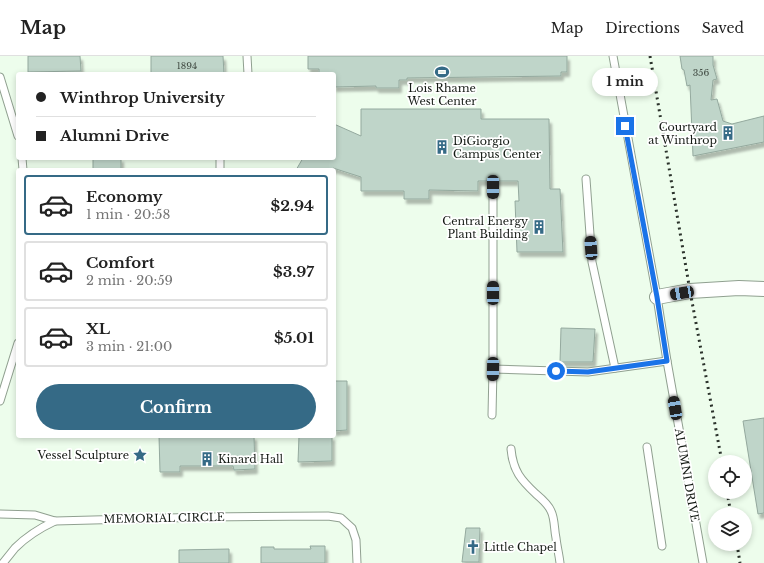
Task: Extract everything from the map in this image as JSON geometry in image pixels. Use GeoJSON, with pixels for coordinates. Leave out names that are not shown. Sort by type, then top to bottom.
{"type":"FeatureCollection","features":[{"type":"Feature","properties":{"kind":"street"},"geometry":{"type":"LineString","coordinates":[[657,297],[690,291],[739,288],[764,289]]}},
{"type":"Feature","properties":{"kind":"lane"},"geometry":{"type":"LineString","coordinates":[[247,56],[248,72]]}},
{"type":"Feature","properties":{"kind":"lane","name":"ALUMNI DRIVE"},"geometry":{"type":"LineString","coordinates":[[613,56],[657,297],[703,563]]}},
{"type":"Feature","properties":{"kind":"lane"},"geometry":{"type":"LineString","coordinates":[[0,77],[16,129]]}},
{"type":"Feature","properties":{"kind":"lane"},"geometry":{"type":"LineString","coordinates":[[586,179],[592,262],[615,368]]}},
{"type":"Feature","properties":{"kind":"lane"},"geometry":{"type":"LineString","coordinates":[[492,416],[493,187]]}},
{"type":"Feature","properties":{"kind":"lane"},"geometry":{"type":"LineString","coordinates":[[0,401],[16,349]]}},
{"type":"Feature","properties":{"kind":"lane"},"geometry":{"type":"LineString","coordinates":[[493,369],[588,372],[667,361]]}},
{"type":"Feature","properties":{"kind":"lane"},"geometry":{"type":"LineString","coordinates":[[647,447],[662,546]]}},
{"type":"Feature","properties":{"kind":"lane"},"geometry":{"type":"LineString","coordinates":[[512,449],[512,461],[517,473],[525,484],[543,500],[551,510],[560,563]]}},
{"type":"Feature","properties":{"kind":"lane","name":"MEMORIAL CIRCLE"},"geometry":{"type":"LineString","coordinates":[[0,514],[35,515],[55,521],[328,516],[341,518],[352,528],[356,540],[357,563]]}},
{"type":"Feature","properties":{"kind":"lane","name":"MEMORIAL CIRCLE"},"geometry":{"type":"LineString","coordinates":[[0,559],[2,563],[26,538],[40,528],[55,521]]}},
{"type":"Feature","properties":{"kind":"building"},"geometry":{"type":"Polygon","coordinates":[[[28,56],[80,56],[81,71],[28,72],[28,56]]]}},
{"type":"Feature","properties":{"kind":"building"},"geometry":{"type":"Polygon","coordinates":[[[151,56],[223,56],[224,72],[151,72],[151,56]]]}},
{"type":"Feature","properties":{"kind":"building","name":"Lois Rhame West Center"},"geometry":{"type":"Polygon","coordinates":[[[308,56],[567,56],[567,72],[561,72],[561,76],[407,78],[407,80],[399,80],[399,88],[376,88],[376,86],[336,87],[336,72],[319,72],[319,69],[308,69],[308,56]]]}},
{"type":"Feature","properties":{"kind":"building","name":"Courtyard at Winthrop"},"geometry":{"type":"Polygon","coordinates":[[[680,56],[713,56],[713,65],[717,79],[713,80],[711,100],[717,99],[723,121],[732,124],[764,116],[764,142],[693,156],[690,85],[687,86],[680,56]]]}},
{"type":"Feature","properties":{"kind":"building","name":"DiGiorgio Campus Center"},"geometry":{"type":"Polygon","coordinates":[[[361,109],[481,109],[481,119],[549,119],[550,189],[560,189],[563,252],[517,252],[515,201],[519,201],[518,181],[478,181],[478,191],[429,190],[429,199],[404,199],[404,191],[361,191],[361,177],[336,168],[297,168],[302,160],[336,160],[336,125],[361,136],[361,109]]]}},
{"type":"Feature","properties":{"kind":"building"},"geometry":{"type":"Polygon","coordinates":[[[93,160],[121,160],[121,168],[93,168],[93,160]]]}},
{"type":"Feature","properties":{"kind":"building"},"geometry":{"type":"Polygon","coordinates":[[[561,328],[595,329],[593,362],[560,362],[561,328]]]}},
{"type":"Feature","properties":{"kind":"building"},"geometry":{"type":"Polygon","coordinates":[[[336,381],[347,381],[347,430],[336,431],[336,381]]]}},
{"type":"Feature","properties":{"kind":"building"},"geometry":{"type":"Polygon","coordinates":[[[764,418],[764,513],[758,514],[752,477],[752,455],[748,455],[743,421],[764,418]]]}},
{"type":"Feature","properties":{"kind":"building","name":"Kinard Hall"},"geometry":{"type":"Polygon","coordinates":[[[159,438],[254,438],[255,469],[234,470],[233,466],[180,466],[180,472],[160,472],[159,438]]]}},
{"type":"Feature","properties":{"kind":"building"},"geometry":{"type":"Polygon","coordinates":[[[299,438],[332,438],[332,461],[298,462],[299,438]]]}},
{"type":"Feature","properties":{"kind":"building"},"geometry":{"type":"Polygon","coordinates":[[[466,528],[480,528],[479,562],[462,562],[466,528]]]}},
{"type":"Feature","properties":{"kind":"building"},"geometry":{"type":"Polygon","coordinates":[[[310,546],[325,546],[325,563],[261,563],[261,547],[274,547],[274,549],[311,549],[310,546]]]}},
{"type":"Feature","properties":{"kind":"building"},"geometry":{"type":"Polygon","coordinates":[[[229,549],[229,563],[179,563],[179,550],[229,549]]]}},
{"type":"Feature","properties":{"kind":"railway"},"geometry":{"type":"LineString","coordinates":[[650,56],[690,291],[721,455]]}},
{"type":"Feature","properties":{"kind":"railway"},"geometry":{"type":"LineString","coordinates":[[728,499],[730,507]]}},
{"type":"Feature","properties":{"kind":"railway"},"geometry":{"type":"LineString","coordinates":[[738,551],[740,563]]}},
{"type":"Feature","properties":{"kind":"place","name":"Lois Rhame West Center"},"geometry":{"type":"Point","coordinates":[442,72]}},
{"type":"Feature","properties":{"kind":"place","name":"Courtyard at Winthrop"},"geometry":{"type":"Point","coordinates":[728,133]}},
{"type":"Feature","properties":{"kind":"place","name":"DiGiorgio Campus Center"},"geometry":{"type":"Point","coordinates":[442,147]}},
{"type":"Feature","properties":{"kind":"place","name":"Central Energy Plant Building"},"geometry":{"type":"Point","coordinates":[539,227]}},
{"type":"Feature","properties":{"kind":"place","name":"Vessel Sculpture"},"geometry":{"type":"Point","coordinates":[140,455]}},
{"type":"Feature","properties":{"kind":"place","name":"Kinard Hall"},"geometry":{"type":"Point","coordinates":[207,459]}},
{"type":"Feature","properties":{"kind":"place","name":"Little Chapel"},"geometry":{"type":"Point","coordinates":[473,547]}},
{"type":"Feature","properties":{"kind":"route"},"geometry":{"type":"LineString","coordinates":[[556,371],[588,372],[667,361],[657,297],[625,126]]}}]}
